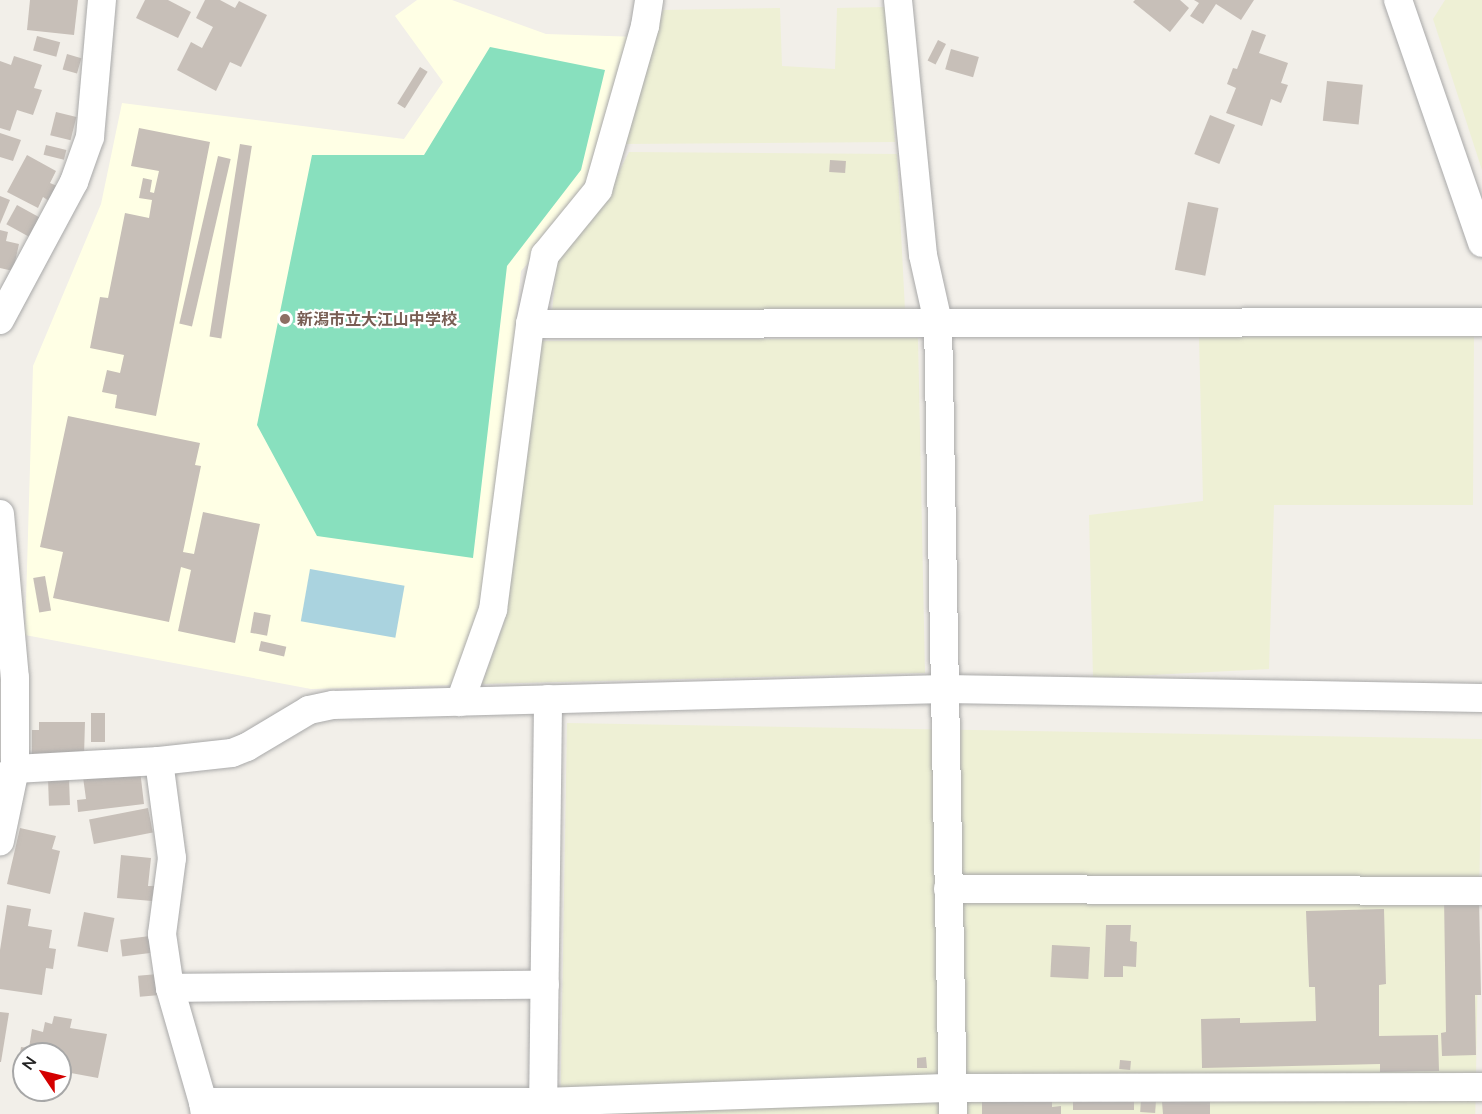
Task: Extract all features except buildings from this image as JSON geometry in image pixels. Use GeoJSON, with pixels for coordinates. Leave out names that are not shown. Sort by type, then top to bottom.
{"type":"FeatureCollection","features":[{"type":"Feature","properties":{"kind":"street"},"geometry":{"type":"LineString","coordinates":[[460,702],[494,610],[530,324],[545,255],[598,190],[645,26],[649,0]]}},
{"type":"Feature","properties":{"kind":"street"},"geometry":{"type":"LineString","coordinates":[[898,0],[923,255],[938,322],[953,1101]]}},
{"type":"Feature","properties":{"kind":"street"},"geometry":{"type":"LineString","coordinates":[[1398,0],[1482,243]]}},
{"type":"Feature","properties":{"kind":"street"},"geometry":{"type":"LineString","coordinates":[[0,320],[74,182],[90,137],[105,3]]}},
{"type":"Feature","properties":{"kind":"street"},"geometry":{"type":"LineString","coordinates":[[530,324],[1482,322]]}},
{"type":"Feature","properties":{"kind":"street"},"geometry":{"type":"LineString","coordinates":[[0,514],[15,678],[0,841]]}},
{"type":"Feature","properties":{"kind":"street"},"geometry":{"type":"LineString","coordinates":[[7,774],[232,753],[248,747],[309,710],[333,705],[945,689],[1482,698]]}},
{"type":"Feature","properties":{"kind":"street"},"geometry":{"type":"LineString","coordinates":[[543,1108],[548,699]]}},
{"type":"Feature","properties":{"kind":"street"},"geometry":{"type":"LineString","coordinates":[[159,761],[172,858],[162,934],[170,988],[204,1108],[543,1108],[1482,1088]]}},
{"type":"Feature","properties":{"kind":"street"},"geometry":{"type":"LineString","coordinates":[[948,889],[1482,891]]}},
{"type":"Feature","properties":{"kind":"street"},"geometry":{"type":"LineString","coordinates":[[170,988],[545,985]]}},
{"type":"Feature","properties":{"kind":"shaded area","name":"新潟市立大江山中学校"},"geometry":{"type":"Polygon","coordinates":[[[417,0],[452,0],[546,34],[639,37],[589,196],[521,271],[484,632],[460,685],[311,689],[25,635],[33,366],[101,204],[122,103],[404,139],[443,82],[395,16],[417,0]]]}},
{"type":"Feature","properties":{"kind":"shaded area"},"geometry":{"type":"Polygon","coordinates":[[[1445,0],[1482,0],[1482,170],[1433,19],[1445,0]]]}},
{"type":"Feature","properties":{"kind":"shaded area"},"geometry":{"type":"Polygon","coordinates":[[[886,7],[895,142],[623,144],[663,10],[780,8],[782,66],[835,69],[837,8],[886,7]]]}},
{"type":"Feature","properties":{"kind":"shaded area"},"geometry":{"type":"Polygon","coordinates":[[[629,152],[897,154],[905,310],[552,312],[557,258],[606,197],[629,152]]]}},
{"type":"Feature","properties":{"kind":"shaded area"},"geometry":{"type":"Polygon","coordinates":[[[1474,335],[1473,505],[1274,505],[1269,669],[1093,678],[1089,515],[1203,501],[1199,337],[1474,335]]]}},
{"type":"Feature","properties":{"kind":"shaded area"},"geometry":{"type":"Polygon","coordinates":[[[918,338],[925,673],[482,684],[504,623],[542,341],[918,338]]]}},
{"type":"Feature","properties":{"kind":"shaded area"},"geometry":{"type":"Polygon","coordinates":[[[567,723],[1482,739],[1475,1114],[560,1114],[567,723]]]}},
{"type":"Feature","properties":{"kind":"green space"},"geometry":{"type":"Polygon","coordinates":[[[490,47],[605,70],[581,170],[507,266],[473,558],[317,536],[257,425],[312,155],[424,155],[490,47]]]}},
{"type":"Feature","properties":{"kind":"water"},"geometry":{"type":"Polygon","coordinates":[[[310,569],[405,586],[395,638],[301,621],[310,569]]]}},
{"type":"Feature","properties":{"kind":"place","name":"新潟市立大江山中学校"},"geometry":{"type":"Point","coordinates":[285,319]}}]}
